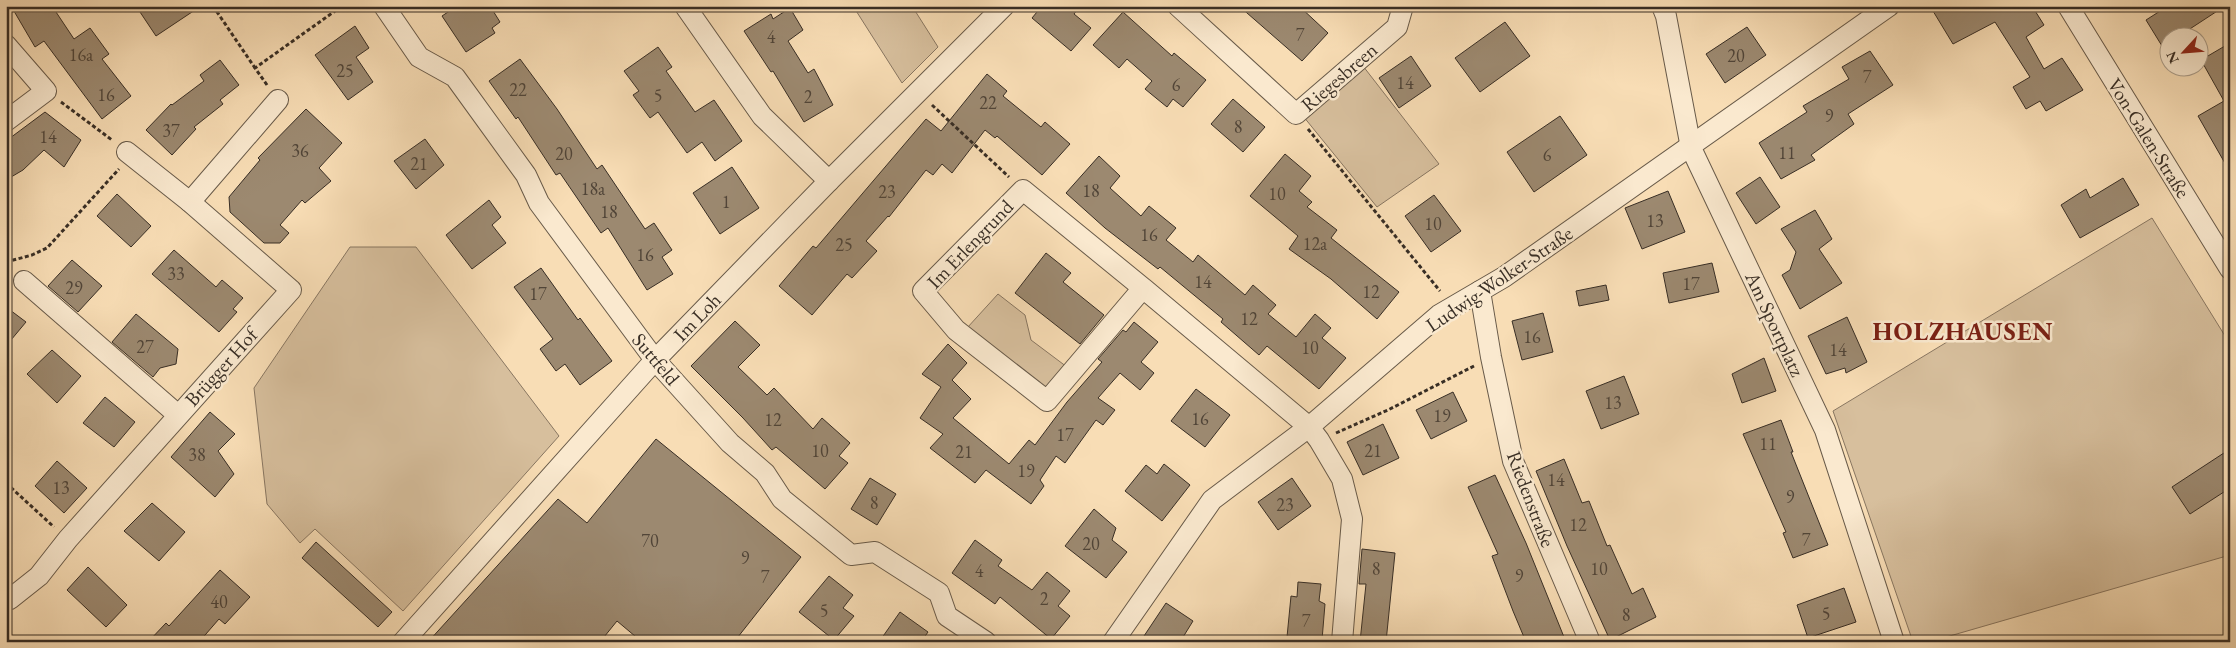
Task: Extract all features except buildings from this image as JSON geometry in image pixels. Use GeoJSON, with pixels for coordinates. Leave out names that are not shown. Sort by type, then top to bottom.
{"type":"FeatureCollection","features":[{"type":"Feature","properties":{"kind":"street","name":"Suttfeld"},"geometry":{"type":"LineString","coordinates":[[384,6],[419,57],[455,77],[526,175],[539,203],[655,360],[730,443],[765,473],[782,499],[851,555],[875,552],[940,593],[947,616],[986,642]]}},
{"type":"Feature","properties":{"kind":"street"},"geometry":{"type":"LineString","coordinates":[[685,6],[762,116],[829,181]]}},
{"type":"Feature","properties":{"kind":"street","name":"Im Loh"},"geometry":{"type":"LineString","coordinates":[[403,642],[655,360],[829,181],[1004,6]]}},
{"type":"Feature","properties":{"kind":"street","name":"Riegesbreen"},"geometry":{"type":"LineString","coordinates":[[1178,6],[1296,114],[1397,27],[1403,6]]}},
{"type":"Feature","properties":{"kind":"street","name":"Am Sportplatz"},"geometry":{"type":"LineString","coordinates":[[1662,6],[1666,16],[1691,148],[1825,430],[1894,642]]}},
{"type":"Feature","properties":{"kind":"street","name":"Ludwig-Wolker-Straße"},"geometry":{"type":"LineString","coordinates":[[1113,642],[1212,500],[1314,433],[1440,315],[1504,277],[1691,148],[1889,6]]}},
{"type":"Feature","properties":{"kind":"street","name":"Von-Galen-Straße"},"geometry":{"type":"LineString","coordinates":[[2068,6],[2229,268]]}},
{"type":"Feature","properties":{"kind":"street"},"geometry":{"type":"LineString","coordinates":[[6,45],[46,91],[6,121]]}},
{"type":"Feature","properties":{"kind":"street"},"geometry":{"type":"LineString","coordinates":[[190,202],[278,100]]}},
{"type":"Feature","properties":{"kind":"street","name":"Brügger Hof"},"geometry":{"type":"LineString","coordinates":[[6,597],[10,599],[39,576],[68,539],[291,290],[190,202],[127,152]]}},
{"type":"Feature","properties":{"kind":"street","name":"Im Erlengrund"},"geometry":{"type":"LineString","coordinates":[[1144,288],[1047,401],[956,330],[923,291],[1023,190],[1144,288],[1314,433],[1342,479],[1352,519],[1342,642]]}},
{"type":"Feature","properties":{"kind":"street"},"geometry":{"type":"LineString","coordinates":[[24,280],[178,415]]}},
{"type":"Feature","properties":{"kind":"street","name":"Riedenstraße"},"geometry":{"type":"LineString","coordinates":[[1480,291],[1491,357],[1513,460],[1590,642]]}},
{"type":"Feature","properties":{"kind":"path"},"geometry":{"type":"LineString","coordinates":[[213,6],[278,100]]}},
{"type":"Feature","properties":{"kind":"path"},"geometry":{"type":"LineString","coordinates":[[255,68],[342,6]]}},
{"type":"Feature","properties":{"kind":"path"},"geometry":{"type":"LineString","coordinates":[[6,262],[32,255],[47,248],[121,167],[127,152],[46,91]]}},
{"type":"Feature","properties":{"kind":"path"},"geometry":{"type":"LineString","coordinates":[[919,93],[1023,190]]}},
{"type":"Feature","properties":{"kind":"path"},"geometry":{"type":"LineString","coordinates":[[1296,114],[1454,307]]}},
{"type":"Feature","properties":{"kind":"path"},"geometry":{"type":"LineString","coordinates":[[1314,433],[1388,410],[1491,357]]}},
{"type":"Feature","properties":{"kind":"path"},"geometry":{"type":"LineString","coordinates":[[6,483],[68,539]]}},
{"type":"Feature","properties":{"kind":"shaded area"},"geometry":{"type":"Polygon","coordinates":[[[853,6],[912,6],[938,47],[902,83],[853,6]]]}},
{"type":"Feature","properties":{"kind":"shaded area"},"geometry":{"type":"Polygon","coordinates":[[[1363,66],[1439,164],[1377,207],[1303,116],[1363,66]]]}},
{"type":"Feature","properties":{"kind":"shaded area"},"geometry":{"type":"Polygon","coordinates":[[[2152,218],[2230,344],[2230,555],[1929,642],[1913,642],[1833,411],[2152,218]]]}},
{"type":"Feature","properties":{"kind":"shaded area"},"geometry":{"type":"Polygon","coordinates":[[[350,247],[416,247],[559,436],[403,611],[315,529],[300,543],[267,504],[254,388],[350,247]]]}},
{"type":"Feature","properties":{"kind":"shaded area"},"geometry":{"type":"Polygon","coordinates":[[[998,294],[1025,315],[1031,340],[1067,367],[1046,392],[967,328],[998,294]]]}},
{"type":"Feature","properties":{"kind":"district","name":"HOLZHAUSEN"},"geometry":{"type":"Point","coordinates":[1963,331]}}]}
